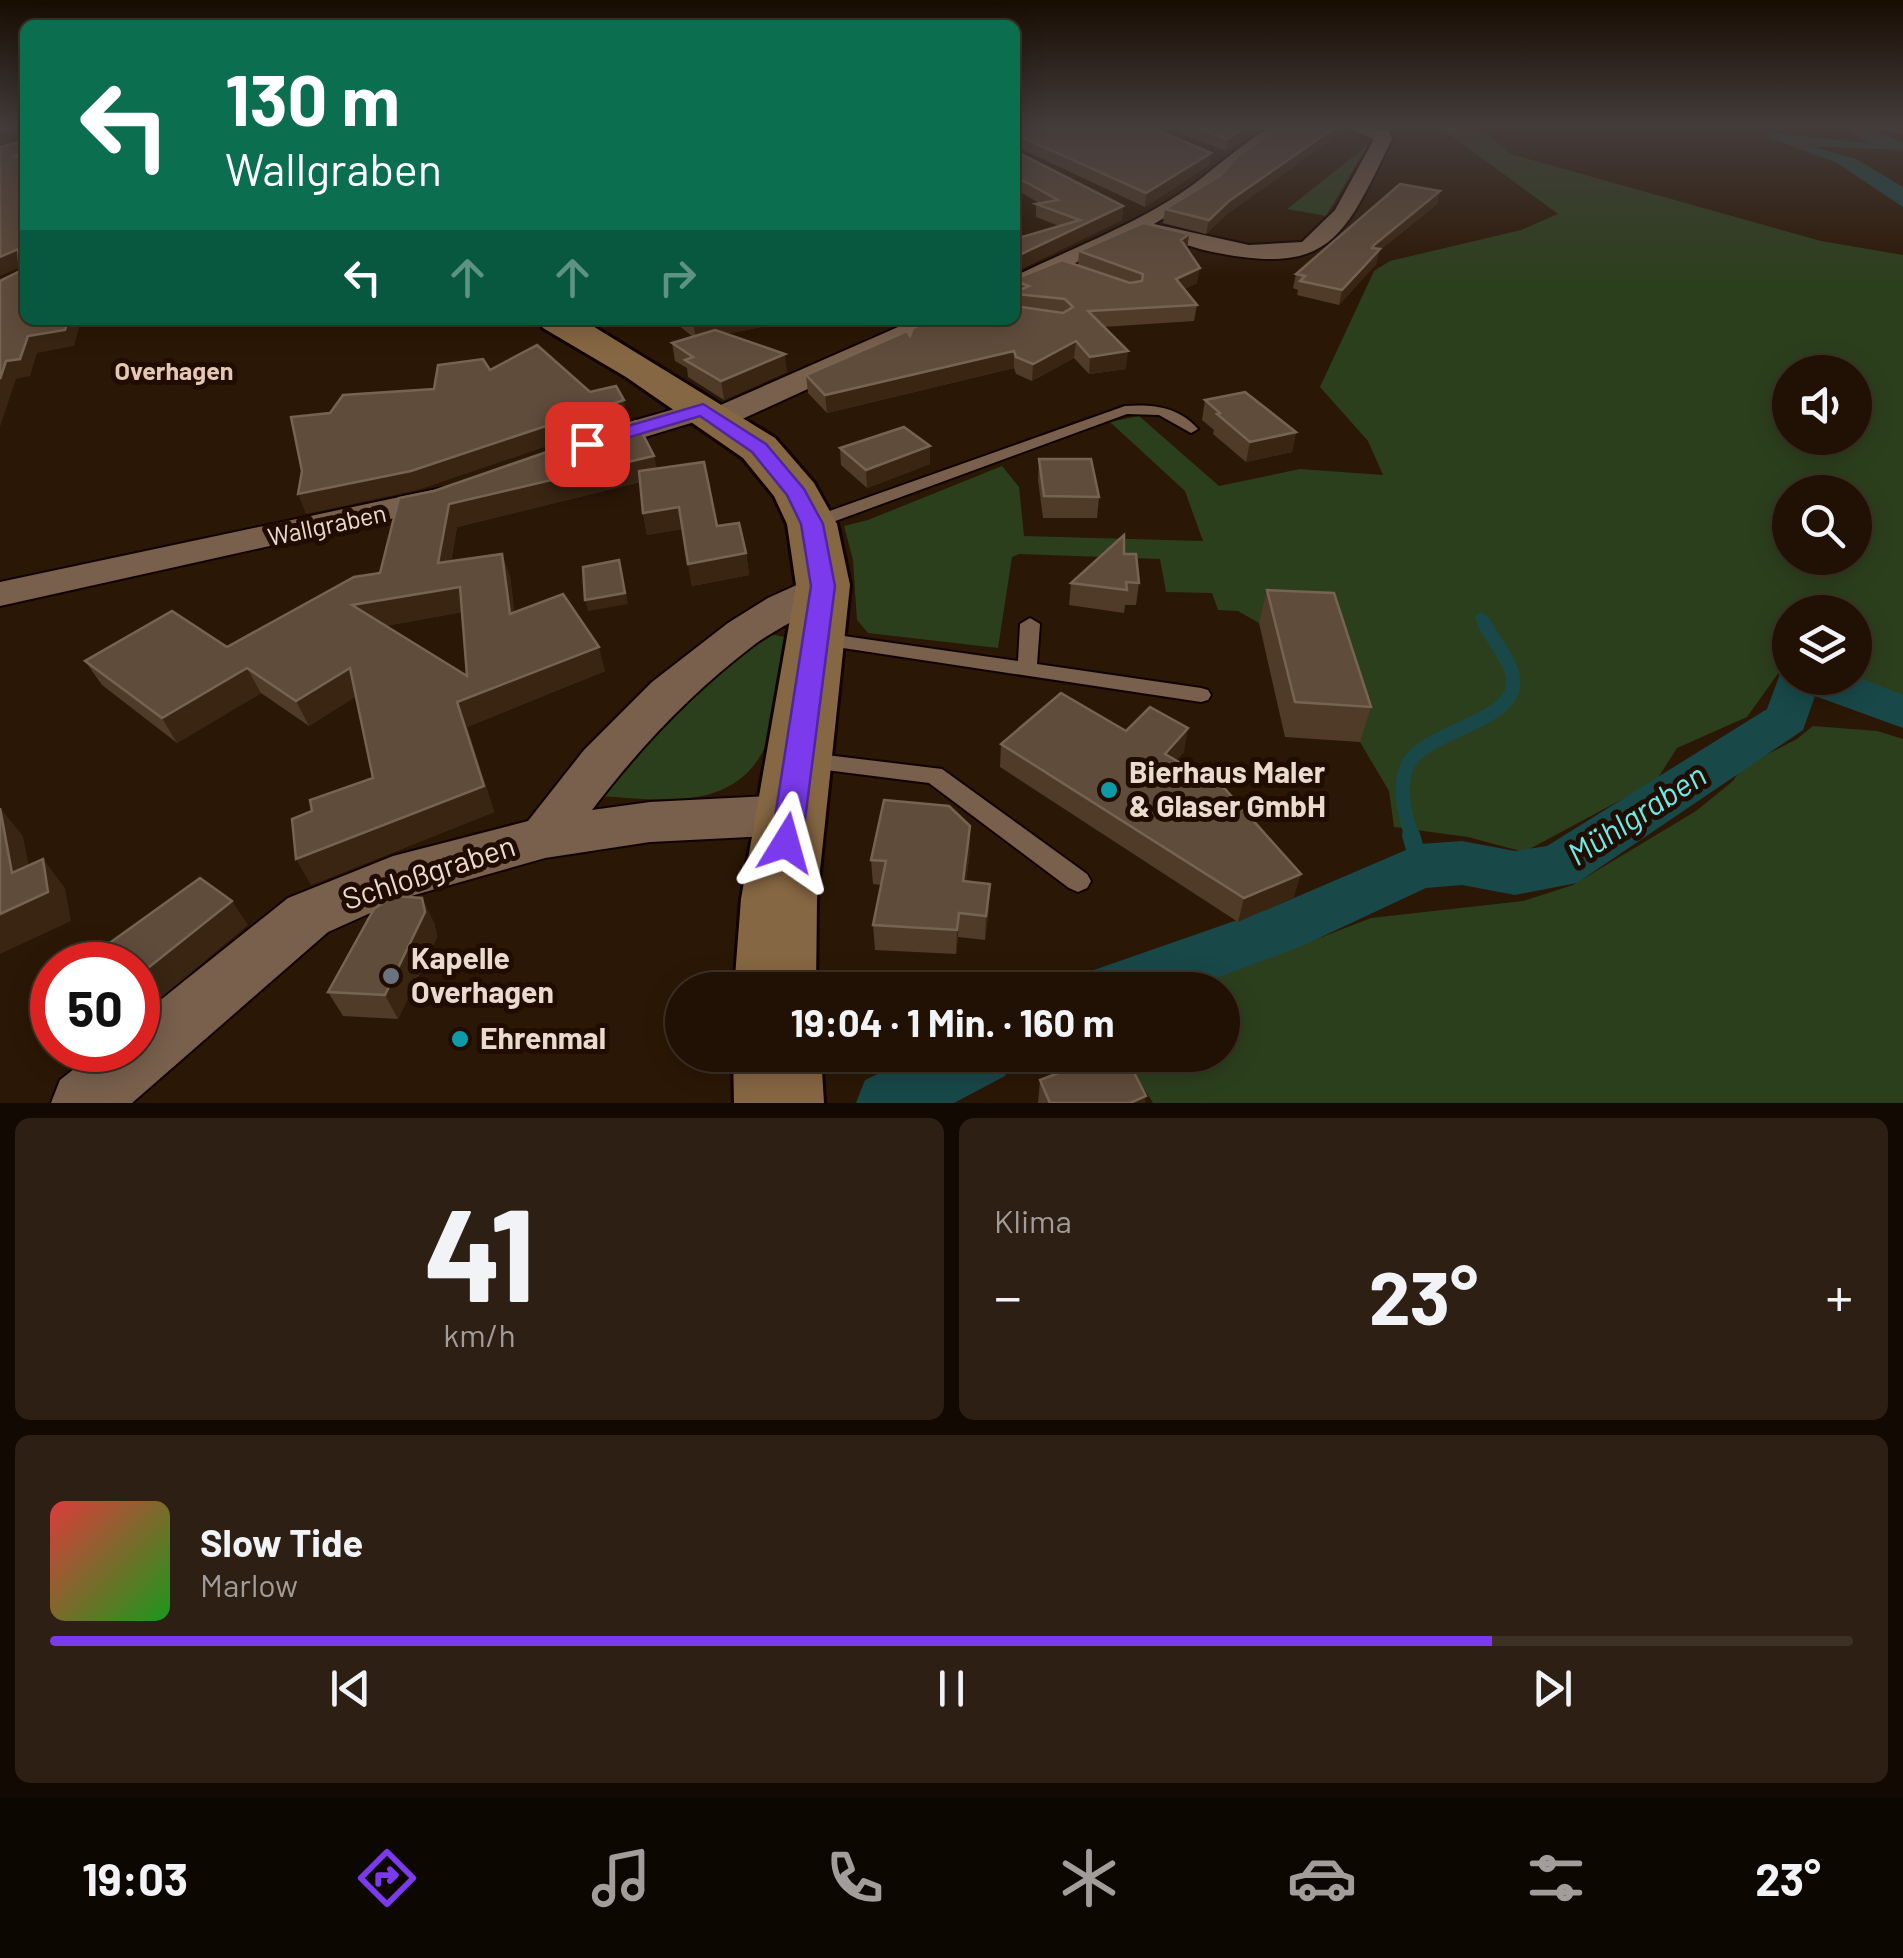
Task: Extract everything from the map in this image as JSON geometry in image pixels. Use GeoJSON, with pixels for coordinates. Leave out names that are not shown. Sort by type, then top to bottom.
{"type":"FeatureCollection","features":[{"type":"Feature","properties":{"kind":"main road"},"geometry":{"type":"LineString","coordinates":[[564,325],[759,448],[797,493],[812,524],[820,612],[779,899],[776,972]]}},
{"type":"Feature","properties":{"kind":"main road"},"geometry":{"type":"LineString","coordinates":[[778,1072],[779,1103]]}},
{"type":"Feature","properties":{"kind":"street"},"geometry":{"type":"LineString","coordinates":[[1020,283],[1065,268],[1137,219],[1210,182],[1212,177]]}},
{"type":"Feature","properties":{"kind":"street"},"geometry":{"type":"LineString","coordinates":[[1137,219],[1259,252],[1293,252],[1310,247],[1345,208],[1362,177]]}},
{"type":"Feature","properties":{"kind":"street"},"geometry":{"type":"LineString","coordinates":[[552,458],[709,414],[920,325]]}},
{"type":"Feature","properties":{"kind":"street","name":"Wallgraben"},"geometry":{"type":"LineString","coordinates":[[0,594],[428,503],[481,484]]}},
{"type":"Feature","properties":{"kind":"street","name":"Schloßgraben"},"geometry":{"type":"LineString","coordinates":[[544,837],[579,786],[625,735],[713,657],[769,615],[820,612]]}},
{"type":"Feature","properties":{"kind":"street","name":"Schloßgraben"},"geometry":{"type":"LineString","coordinates":[[83,1103],[308,915],[393,879],[544,837],[650,822],[795,788]]}},
{"type":"Feature","properties":{"kind":"lane"},"geometry":{"type":"LineString","coordinates":[[812,524],[1125,410],[1179,416],[1191,429]]}},
{"type":"Feature","properties":{"kind":"lane"},"geometry":{"type":"LineString","coordinates":[[820,612],[1027,669],[1201,694]]}},
{"type":"Feature","properties":{"kind":"lane"},"geometry":{"type":"LineString","coordinates":[[1027,669],[1030,624]]}},
{"type":"Feature","properties":{"kind":"lane"},"geometry":{"type":"LineString","coordinates":[[795,788],[934,774],[1078,881]]}},
{"type":"Feature","properties":{"kind":"green space"},"geometry":{"type":"Polygon","coordinates":[[[1327,177],[1349,177],[1326,216],[1287,209],[1327,177]]]}},
{"type":"Feature","properties":{"kind":"green space"},"geometry":{"type":"Polygon","coordinates":[[[1508,177],[1595,177],[1821,241],[1903,255],[1903,701],[1872,686],[1872,595],[1772,595],[1772,682],[1747,717],[1677,748],[1656,781],[1524,852],[1468,837],[1394,827],[1389,791],[1360,742],[1324,627],[1259,623],[1238,611],[1218,610],[1212,593],[1166,592],[1160,559],[1019,554],[1012,557],[998,648],[868,633],[857,620],[853,560],[844,526],[1002,466],[1019,487],[1024,536],[1203,541],[1185,491],[1110,422],[1139,416],[1219,486],[1300,469],[1383,475],[1368,441],[1320,387],[1374,271],[1390,261],[1521,230],[1558,214],[1508,177]]]}},
{"type":"Feature","properties":{"kind":"green space"},"geometry":{"type":"Polygon","coordinates":[[[761,637],[784,637],[784,651],[773,725],[757,760],[741,778],[699,797],[598,796],[667,712],[761,637]]]}},
{"type":"Feature","properties":{"kind":"green space"},"geometry":{"type":"Polygon","coordinates":[[[1813,726],[1877,731],[1903,739],[1903,1103],[1153,1103],[1134,1072],[1240,1072],[1240,972],[1232,972],[1371,918],[1523,901],[1573,885],[1696,811],[1733,781],[1742,767],[1797,739],[1813,726]]]}},
{"type":"Feature","properties":{"kind":"water"},"geometry":{"type":"Polygon","coordinates":[[[1859,177],[1887,177],[1903,187],[1903,207],[1859,177]]]}},
{"type":"Feature","properties":{"kind":"building"},"geometry":{"type":"Polygon","coordinates":[[[0,177],[20,177],[20,271],[18,249],[0,257],[0,177]]]}},
{"type":"Feature","properties":{"kind":"building"},"geometry":{"type":"Polygon","coordinates":[[[1020,177],[1067,177],[1123,206],[1020,255],[1020,238],[1080,220],[1036,204],[1058,200],[1020,177]]]}},
{"type":"Feature","properties":{"kind":"building"},"geometry":{"type":"Polygon","coordinates":[[[1112,177],[1171,177],[1146,193],[1112,177]]]}},
{"type":"Feature","properties":{"kind":"building"},"geometry":{"type":"Polygon","coordinates":[[[1218,177],[1263,177],[1209,220],[1165,209],[1218,177]]]}},
{"type":"Feature","properties":{"kind":"building"},"geometry":{"type":"Polygon","coordinates":[[[1400,184],[1440,191],[1374,245],[1372,248],[1380,249],[1342,290],[1300,281],[1305,276],[1296,274],[1400,184]]]}},
{"type":"Feature","properties":{"kind":"building"},"geometry":{"type":"Polygon","coordinates":[[[1143,223],[1189,234],[1181,240],[1200,268],[1176,279],[1197,305],[1088,311],[1128,351],[1090,357],[1076,341],[1033,364],[1016,357],[1014,351],[825,395],[806,375],[907,331],[910,336],[913,328],[920,325],[1020,325],[1020,307],[1063,313],[1073,307],[1065,299],[1020,294],[1020,290],[1029,286],[1020,283],[1020,277],[1062,260],[1130,283],[1142,281],[1143,274],[1079,251],[1143,223]]]}},
{"type":"Feature","properties":{"kind":"building"},"geometry":{"type":"Polygon","coordinates":[[[20,271],[20,325],[66,325],[65,330],[28,336],[20,359],[6,361],[0,379],[0,281],[20,271]]]}},
{"type":"Feature","properties":{"kind":"building"},"geometry":{"type":"Polygon","coordinates":[[[715,330],[785,354],[721,381],[685,360],[693,357],[672,343],[715,330]]]}},
{"type":"Feature","properties":{"kind":"building"},"geometry":{"type":"Polygon","coordinates":[[[537,345],[590,392],[616,386],[624,400],[411,471],[298,494],[302,471],[291,417],[330,413],[343,395],[434,389],[438,365],[483,359],[490,370],[537,345]]]}},
{"type":"Feature","properties":{"kind":"building"},"geometry":{"type":"Polygon","coordinates":[[[1245,392],[1296,432],[1250,442],[1205,400],[1245,392]]]}},
{"type":"Feature","properties":{"kind":"building"},"geometry":{"type":"Polygon","coordinates":[[[636,421],[654,456],[449,504],[438,563],[502,554],[510,614],[563,594],[599,647],[457,702],[484,786],[296,859],[292,819],[312,811],[310,800],[373,778],[350,668],[296,701],[247,668],[162,718],[85,661],[172,611],[227,647],[354,577],[380,573],[399,498],[434,491],[636,421]],[[460,587],[352,605],[467,676],[460,587]]]}},
{"type":"Feature","properties":{"kind":"building"},"geometry":{"type":"Polygon","coordinates":[[[904,427],[930,446],[866,470],[840,448],[904,427]]]}},
{"type":"Feature","properties":{"kind":"building"},"geometry":{"type":"Polygon","coordinates":[[[1039,459],[1091,459],[1099,497],[1044,496],[1039,459]]]}},
{"type":"Feature","properties":{"kind":"building"},"geometry":{"type":"Polygon","coordinates":[[[704,462],[717,526],[739,523],[746,553],[688,564],[679,507],[643,513],[639,471],[704,462]]]}},
{"type":"Feature","properties":{"kind":"building"},"geometry":{"type":"Polygon","coordinates":[[[1124,535],[1124,554],[1136,554],[1139,583],[1126,582],[1127,590],[1071,583],[1124,535]]]}},
{"type":"Feature","properties":{"kind":"building"},"geometry":{"type":"Polygon","coordinates":[[[619,560],[625,593],[585,600],[583,567],[619,560]]]}},
{"type":"Feature","properties":{"kind":"building"},"geometry":{"type":"Polygon","coordinates":[[[1267,590],[1334,593],[1371,707],[1295,702],[1267,590]]]}},
{"type":"Feature","properties":{"kind":"building"},"geometry":{"type":"Polygon","coordinates":[[[1061,693],[1126,731],[1150,707],[1188,728],[1165,754],[1225,789],[1301,874],[1244,898],[1001,744],[1061,693]]]}},
{"type":"Feature","properties":{"kind":"building"},"geometry":{"type":"Polygon","coordinates":[[[884,800],[949,806],[970,826],[963,881],[990,884],[986,916],[959,913],[957,930],[873,925],[886,861],[871,860],[884,800]]]}},
{"type":"Feature","properties":{"kind":"building"},"geometry":{"type":"Polygon","coordinates":[[[0,808],[12,873],[43,859],[48,892],[0,914],[0,808]]]}},
{"type":"Feature","properties":{"kind":"building"},"geometry":{"type":"Polygon","coordinates":[[[200,878],[232,901],[160,958],[160,942],[111,942],[200,878]]]}},
{"type":"Feature","properties":{"kind":"building"},"geometry":{"type":"Polygon","coordinates":[[[394,896],[422,898],[425,912],[385,995],[328,992],[374,909],[394,896]]]}},
{"type":"Feature","properties":{"kind":"building"},"geometry":{"type":"Polygon","coordinates":[[[1061,1072],[1134,1072],[1146,1096],[1130,1103],[1050,1103],[1040,1080],[1061,1072]]]}},
{"type":"Feature","properties":{"kind":"waterway"},"geometry":{"type":"LineString","coordinates":[[1481,618],[1485,625]]}},
{"type":"Feature","properties":{"kind":"waterway"},"geometry":{"type":"LineString","coordinates":[[1412,838],[1403,789],[1410,761],[1438,739],[1493,712],[1506,701],[1513,687],[1511,670],[1484,623]]}},
{"type":"Feature","properties":{"kind":"waterway","name":"Mühlgraben"},"geometry":{"type":"LineString","coordinates":[[1162,972],[1282,929],[1420,866],[1462,863],[1515,873],[1558,867],[1787,718],[1796,685],[1821,680],[1903,712]]}},
{"type":"Feature","properties":{"kind":"waterway"},"geometry":{"type":"LineString","coordinates":[[1411,835],[1420,866]]}},
{"type":"Feature","properties":{"kind":"waterway","name":"Mühlgraben"},"geometry":{"type":"LineString","coordinates":[[888,1103],[949,1072]]}},
{"type":"Feature","properties":{"kind":"place","name":"Bierhaus Maler & Glaser GmbH"},"geometry":{"type":"Point","coordinates":[1109,790]}},
{"type":"Feature","properties":{"kind":"place","name":"Kapelle Overhagen"},"geometry":{"type":"Point","coordinates":[391,976]}},
{"type":"Feature","properties":{"kind":"place","name":"Ehrenmal"},"geometry":{"type":"Point","coordinates":[460,1039]}},
{"type":"Feature","properties":{"kind":"district","name":"Overhagen"},"geometry":{"type":"Point","coordinates":[174,371]}},
{"type":"Feature","properties":{"kind":"route"},"geometry":{"type":"LineString","coordinates":[[587,444],[703,410],[759,448],[797,493],[812,524],[823,586],[786,843]]}}]}
